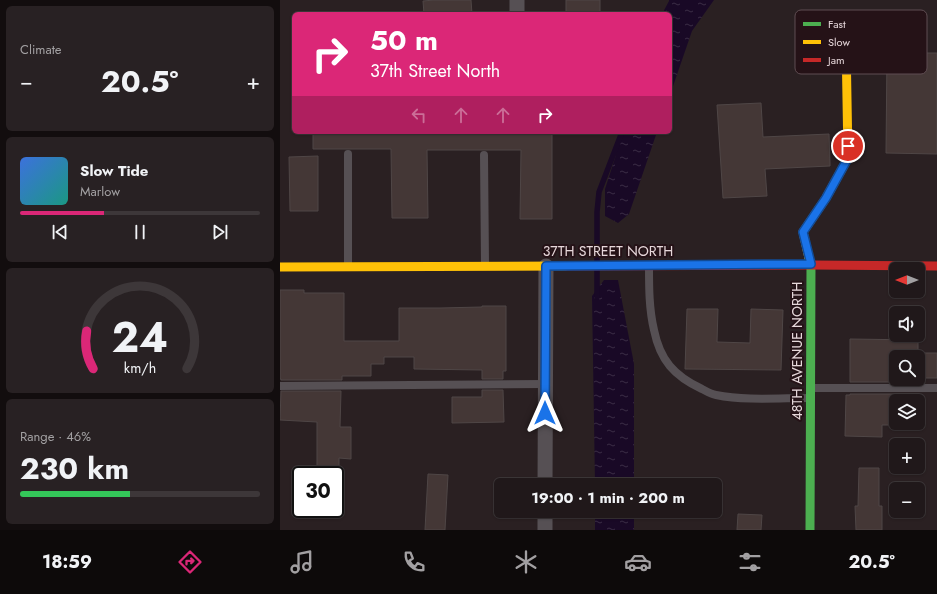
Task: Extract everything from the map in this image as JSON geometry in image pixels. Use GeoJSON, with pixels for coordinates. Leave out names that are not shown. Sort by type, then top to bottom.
{"type":"FeatureCollection","features":[{"type":"Feature","properties":{"kind":"street"},"geometry":{"type":"LineString","coordinates":[[517,0],[517,12]]}},
{"type":"Feature","properties":{"kind":"street","name":"48TH AVENUE NORTH"},"geometry":{"type":"LineString","coordinates":[[810,530],[811,264],[803,232],[826,198],[848,158],[847,74]]}},
{"type":"Feature","properties":{"kind":"street","name":"37TH STREET NORTH"},"geometry":{"type":"LineString","coordinates":[[280,268],[811,264],[937,266]]}},
{"type":"Feature","properties":{"kind":"street"},"geometry":{"type":"LineString","coordinates":[[545,478],[546,266]]}},
{"type":"Feature","properties":{"kind":"street"},"geometry":{"type":"LineString","coordinates":[[545,518],[545,530]]}},
{"type":"Feature","properties":{"kind":"lane"},"geometry":{"type":"LineString","coordinates":[[348,154],[348,267]]}},
{"type":"Feature","properties":{"kind":"lane"},"geometry":{"type":"LineString","coordinates":[[484,155],[486,266]]}},
{"type":"Feature","properties":{"kind":"lane"},"geometry":{"type":"LineString","coordinates":[[649,265],[651,312],[654,330],[666,362],[678,376],[714,395],[741,398],[811,398]]}},
{"type":"Feature","properties":{"kind":"lane"},"geometry":{"type":"LineString","coordinates":[[280,386],[545,384]]}},
{"type":"Feature","properties":{"kind":"lane"},"geometry":{"type":"LineString","coordinates":[[811,388],[937,388]]}},
{"type":"Feature","properties":{"kind":"water"},"geometry":{"type":"Polygon","coordinates":[[[714,0],[692,31],[672,89],[672,12],[663,12],[669,1],[714,0]]]}},
{"type":"Feature","properties":{"kind":"water"},"geometry":{"type":"Polygon","coordinates":[[[620,134],[656,134],[629,214],[618,223],[605,216],[605,189],[616,155],[620,134]]]}},
{"type":"Feature","properties":{"kind":"water"},"geometry":{"type":"Polygon","coordinates":[[[604,280],[618,280],[634,364],[634,478],[595,478],[592,296],[604,280]]]}},
{"type":"Feature","properties":{"kind":"water"},"geometry":{"type":"Polygon","coordinates":[[[595,518],[634,518],[634,530],[595,530],[595,518]]]}},
{"type":"Feature","properties":{"kind":"building"},"geometry":{"type":"Polygon","coordinates":[[[471,0],[472,12],[424,12],[423,1],[471,0]]]}},
{"type":"Feature","properties":{"kind":"building"},"geometry":{"type":"Polygon","coordinates":[[[566,0],[600,0],[600,12],[566,12],[566,0]]]}},
{"type":"Feature","properties":{"kind":"building"},"geometry":{"type":"Polygon","coordinates":[[[927,53],[937,53],[937,154],[886,153],[887,74],[927,74],[927,53]]]}},
{"type":"Feature","properties":{"kind":"building"},"geometry":{"type":"Polygon","coordinates":[[[761,103],[763,137],[829,134],[830,166],[765,169],[767,196],[723,198],[717,105],[761,103]]]}},
{"type":"Feature","properties":{"kind":"building"},"geometry":{"type":"Polygon","coordinates":[[[313,134],[552,134],[552,219],[520,219],[521,150],[427,150],[428,218],[392,218],[391,149],[313,149],[313,134]]]}},
{"type":"Feature","properties":{"kind":"building"},"geometry":{"type":"Polygon","coordinates":[[[318,156],[318,211],[290,211],[289,157],[318,156]]]}},
{"type":"Feature","properties":{"kind":"building"},"geometry":{"type":"Polygon","coordinates":[[[280,290],[304,290],[304,293],[344,293],[344,341],[399,341],[399,308],[506,306],[506,371],[503,371],[503,379],[482,379],[482,370],[414,369],[414,357],[384,357],[384,364],[371,364],[371,376],[342,376],[342,380],[281,380],[280,290]]]}},
{"type":"Feature","properties":{"kind":"building"},"geometry":{"type":"Polygon","coordinates":[[[687,309],[718,309],[717,342],[750,343],[751,309],[783,310],[781,370],[685,369],[687,309]]]}},
{"type":"Feature","properties":{"kind":"building"},"geometry":{"type":"Polygon","coordinates":[[[850,339],[889,340],[889,342],[918,342],[918,350],[889,350],[889,382],[850,382],[850,339]]]}},
{"type":"Feature","properties":{"kind":"building"},"geometry":{"type":"Polygon","coordinates":[[[925,353],[937,353],[937,378],[925,378],[925,353]]]}},
{"type":"Feature","properties":{"kind":"building"},"geometry":{"type":"Polygon","coordinates":[[[482,390],[503,390],[504,422],[452,423],[452,397],[482,397],[482,390]]]}},
{"type":"Feature","properties":{"kind":"building"},"geometry":{"type":"Polygon","coordinates":[[[281,391],[341,391],[340,427],[351,427],[351,459],[339,458],[339,466],[317,466],[317,422],[280,420],[281,391]]]}},
{"type":"Feature","properties":{"kind":"building"},"geometry":{"type":"Polygon","coordinates":[[[889,394],[889,425],[882,425],[882,437],[845,436],[846,395],[889,394]]]}},
{"type":"Feature","properties":{"kind":"building"},"geometry":{"type":"Polygon","coordinates":[[[859,468],[879,468],[879,506],[882,506],[882,530],[856,530],[855,506],[858,506],[859,468]]]}},
{"type":"Feature","properties":{"kind":"building"},"geometry":{"type":"Polygon","coordinates":[[[428,474],[448,475],[445,530],[425,530],[428,474]]]}},
{"type":"Feature","properties":{"kind":"building"},"geometry":{"type":"Polygon","coordinates":[[[738,514],[762,515],[761,530],[737,530],[738,514]]]}},
{"type":"Feature","properties":{"kind":"waterway"},"geometry":{"type":"LineString","coordinates":[[597,261],[597,212],[599,192],[621,134]]}},
{"type":"Feature","properties":{"kind":"waterway"},"geometry":{"type":"LineString","coordinates":[[597,270],[597,297]]}},
{"type":"Feature","properties":{"kind":"traffic: fast"},"geometry":{"type":"LineString","coordinates":[[809,258],[811,265],[810,530]]}},
{"type":"Feature","properties":{"kind":"traffic: slow"},"geometry":{"type":"LineString","coordinates":[[809,258],[803,232],[826,198],[848,158],[847,74]]}},
{"type":"Feature","properties":{"kind":"traffic: slow"},"geometry":{"type":"LineString","coordinates":[[280,267],[565,266]]}},
{"type":"Feature","properties":{"kind":"traffic: jam"},"geometry":{"type":"LineString","coordinates":[[565,266],[937,266]]}},
{"type":"Feature","properties":{"kind":"route"},"geometry":{"type":"LineString","coordinates":[[545,413],[546,266],[811,264],[803,232],[826,198],[848,158],[848,146]]}}]}
